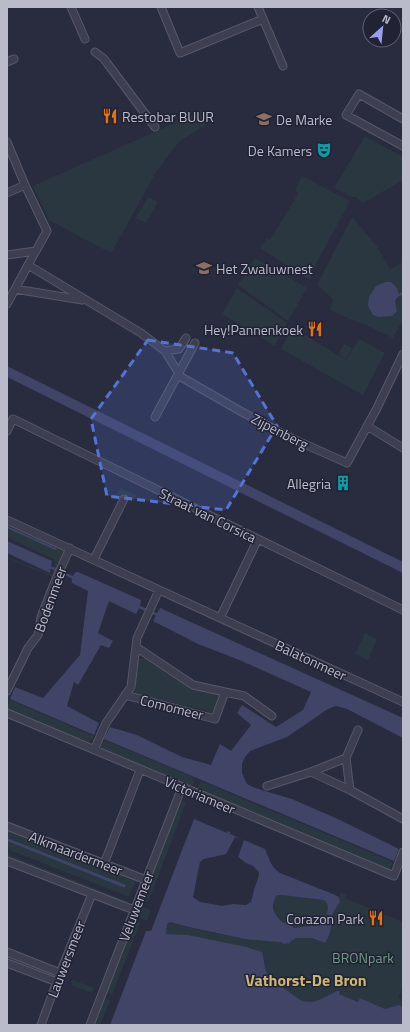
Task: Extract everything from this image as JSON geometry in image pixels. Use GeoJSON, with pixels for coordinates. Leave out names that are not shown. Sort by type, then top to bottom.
{"type":"FeatureCollection","features":[{"type":"Feature","properties":{"kind":"street"},"geometry":{"type":"LineString","coordinates":[[71,7],[85,39]]}},
{"type":"Feature","properties":{"kind":"street"},"geometry":{"type":"LineString","coordinates":[[161,7],[180,53],[263,19]]}},
{"type":"Feature","properties":{"kind":"street"},"geometry":{"type":"LineString","coordinates":[[258,7],[283,66]]}},
{"type":"Feature","properties":{"kind":"street"},"geometry":{"type":"LineString","coordinates":[[95,52],[107,63],[155,127]]}},
{"type":"Feature","properties":{"kind":"street"},"geometry":{"type":"LineString","coordinates":[[7,62],[14,59]]}},
{"type":"Feature","properties":{"kind":"street"},"geometry":{"type":"LineString","coordinates":[[403,119],[359,94],[346,115],[403,146]]}},
{"type":"Feature","properties":{"kind":"street"},"geometry":{"type":"LineString","coordinates":[[7,142],[25,185],[47,230],[7,304]]}},
{"type":"Feature","properties":{"kind":"street"},"geometry":{"type":"LineString","coordinates":[[7,193],[25,185]]}},
{"type":"Feature","properties":{"kind":"street"},"geometry":{"type":"LineString","coordinates":[[7,255],[36,251]]}},
{"type":"Feature","properties":{"kind":"street"},"geometry":{"type":"LineString","coordinates":[[28,265],[141,333],[165,351],[179,374]]}},
{"type":"Feature","properties":{"kind":"street"},"geometry":{"type":"LineString","coordinates":[[15,289],[87,301]]}},
{"type":"Feature","properties":{"kind":"street"},"geometry":{"type":"LineString","coordinates":[[165,351],[179,349],[186,338]]}},
{"type":"Feature","properties":{"kind":"street"},"geometry":{"type":"LineString","coordinates":[[155,418],[195,343]]}},
{"type":"Feature","properties":{"kind":"street","name":"Zijpenberg"},"geometry":{"type":"LineString","coordinates":[[179,374],[181,377],[242,412],[291,438],[347,463],[403,354]]}},
{"type":"Feature","properties":{"kind":"street","name":"Straat van Corsica"},"geometry":{"type":"LineString","coordinates":[[7,431],[13,419],[403,610]]}},
{"type":"Feature","properties":{"kind":"street"},"geometry":{"type":"LineString","coordinates":[[367,426],[403,448]]}},
{"type":"Feature","properties":{"kind":"street"},"geometry":{"type":"LineString","coordinates":[[94,559],[124,499]]}},
{"type":"Feature","properties":{"kind":"street","name":"Balatonmeer"},"geometry":{"type":"LineString","coordinates":[[7,520],[403,702]]}},
{"type":"Feature","properties":{"kind":"street"},"geometry":{"type":"LineString","coordinates":[[220,618],[258,539]]}},
{"type":"Feature","properties":{"kind":"street","name":"Bodenmeer"},"geometry":{"type":"LineString","coordinates":[[8,688],[28,648],[38,635],[41,617],[70,548]]}},
{"type":"Feature","properties":{"kind":"street","name":"Comomeer"},"geometry":{"type":"LineString","coordinates":[[94,750],[106,723],[131,687],[137,638],[159,590]]}},
{"type":"Feature","properties":{"kind":"street","name":"Comomeer"},"geometry":{"type":"LineString","coordinates":[[136,648],[193,685],[244,696],[272,716]]}},
{"type":"Feature","properties":{"kind":"street","name":"Comomeer"},"geometry":{"type":"LineString","coordinates":[[125,695],[216,719],[225,692]]}},
{"type":"Feature","properties":{"kind":"street","name":"Victoriameer"},"geometry":{"type":"LineString","coordinates":[[7,713],[140,770],[395,873],[403,852]]}},
{"type":"Feature","properties":{"kind":"street"},"geometry":{"type":"LineString","coordinates":[[350,790],[346,758],[358,730]]}},
{"type":"Feature","properties":{"kind":"street"},"geometry":{"type":"LineString","coordinates":[[267,786],[311,772],[346,758]]}},
{"type":"Feature","properties":{"kind":"street"},"geometry":{"type":"LineString","coordinates":[[104,864],[140,770]]}},
{"type":"Feature","properties":{"kind":"street"},"geometry":{"type":"LineString","coordinates":[[311,772],[350,790],[403,819]]}},
{"type":"Feature","properties":{"kind":"street","name":"Veluwemeer"},"geometry":{"type":"LineString","coordinates":[[90,1025],[182,787]]}},
{"type":"Feature","properties":{"kind":"street","name":"Alkmaardermeer"},"geometry":{"type":"LineString","coordinates":[[7,826],[146,880]]}},
{"type":"Feature","properties":{"kind":"street"},"geometry":{"type":"LineString","coordinates":[[7,861],[134,910]]}},
{"type":"Feature","properties":{"kind":"street","name":"Lauwersmeer"},"geometry":{"type":"LineString","coordinates":[[40,1025],[92,894]]}},
{"type":"Feature","properties":{"kind":"street"},"geometry":{"type":"LineString","coordinates":[[7,952],[60,973]]}},
{"type":"Feature","properties":{"kind":"street"},"geometry":{"type":"LineString","coordinates":[[7,963],[56,982]]}},
{"type":"Feature","properties":{"kind":"highlighted area"},"geometry":{"type":"Polygon","coordinates":[[[148,340],[233,353],[277,426],[226,510],[107,496],[91,419],[148,340]]]}},
{"type":"Feature","properties":{"kind":"green space"},"geometry":{"type":"Polygon","coordinates":[[[201,111],[206,125],[180,141],[169,154],[155,174],[112,252],[103,249],[49,220],[33,186],[201,111]]]}},
{"type":"Feature","properties":{"kind":"green space"},"geometry":{"type":"Polygon","coordinates":[[[365,136],[403,157],[403,180],[363,203],[356,197],[352,197],[334,188],[365,136]]]}},
{"type":"Feature","properties":{"kind":"green space"},"geometry":{"type":"Polygon","coordinates":[[[302,176],[350,201],[316,264],[310,280],[260,248],[267,238],[270,240],[298,194],[295,190],[302,176]]]}},
{"type":"Feature","properties":{"kind":"green space"},"geometry":{"type":"Polygon","coordinates":[[[148,197],[158,202],[146,223],[136,218],[148,197]]]}},
{"type":"Feature","properties":{"kind":"green space"},"geometry":{"type":"Polygon","coordinates":[[[352,217],[376,245],[390,269],[403,262],[403,320],[393,338],[330,310],[333,299],[317,285],[352,217]],[[399,295],[379,317],[392,316],[397,311],[395,301],[399,295]]]}},
{"type":"Feature","properties":{"kind":"green space"},"geometry":{"type":"Polygon","coordinates":[[[255,258],[307,288],[288,321],[238,285],[255,258]]]}},
{"type":"Feature","properties":{"kind":"green space"},"geometry":{"type":"Polygon","coordinates":[[[237,288],[287,323],[275,346],[222,314],[237,288]]]}},
{"type":"Feature","properties":{"kind":"green space"},"geometry":{"type":"Polygon","coordinates":[[[292,329],[303,337],[305,335],[346,360],[359,339],[385,353],[363,395],[281,349],[292,329]]]}},
{"type":"Feature","properties":{"kind":"green space"},"geometry":{"type":"Polygon","coordinates":[[[344,344],[352,348],[346,359],[338,354],[344,344]]]}},
{"type":"Feature","properties":{"kind":"green space"},"geometry":{"type":"Polygon","coordinates":[[[121,488],[136,495],[133,502],[117,494],[121,488]]]}},
{"type":"Feature","properties":{"kind":"green space"},"geometry":{"type":"Polygon","coordinates":[[[7,523],[63,549],[64,554],[54,577],[25,566],[7,557],[49,574],[52,573],[55,564],[53,559],[7,537],[7,523]]]}},
{"type":"Feature","properties":{"kind":"green space"},"geometry":{"type":"Polygon","coordinates":[[[365,633],[377,639],[368,660],[355,654],[365,633]]]}},
{"type":"Feature","properties":{"kind":"green space"},"geometry":{"type":"Polygon","coordinates":[[[145,658],[190,688],[217,695],[219,698],[215,710],[209,714],[207,711],[142,695],[139,697],[135,694],[138,662],[145,658]]]}},
{"type":"Feature","properties":{"kind":"green space"},"geometry":{"type":"Polygon","coordinates":[[[10,700],[94,736],[92,741],[91,740],[89,744],[7,710],[10,700]]]}},
{"type":"Feature","properties":{"kind":"green space"},"geometry":{"type":"Polygon","coordinates":[[[104,740],[195,778],[193,785],[190,786],[103,751],[101,745],[103,746],[104,740]]]}},
{"type":"Feature","properties":{"kind":"green space"},"geometry":{"type":"Polygon","coordinates":[[[201,781],[393,862],[390,866],[391,869],[389,870],[199,791],[198,787],[201,781]]]}},
{"type":"Feature","properties":{"kind":"green space"},"geometry":{"type":"Polygon","coordinates":[[[180,801],[186,803],[149,900],[143,902],[141,901],[180,801]]]}},
{"type":"Feature","properties":{"kind":"green space"},"geometry":{"type":"Polygon","coordinates":[[[7,829],[133,878],[136,880],[129,897],[7,849],[7,841],[125,888],[126,886],[7,838],[7,829]]]}},
{"type":"Feature","properties":{"kind":"green space"},"geometry":{"type":"Polygon","coordinates":[[[7,854],[127,901],[126,903],[7,858],[7,854]]]}},
{"type":"Feature","properties":{"kind":"green space","name":"BRONpark"},"geometry":{"type":"Polygon","coordinates":[[[341,892],[346,895],[345,898],[403,922],[403,987],[398,998],[403,1000],[403,1007],[399,1005],[385,1009],[360,999],[359,1002],[339,994],[340,991],[312,1002],[302,1001],[269,978],[266,973],[264,956],[166,934],[167,924],[170,922],[207,932],[249,939],[285,943],[296,938],[312,938],[325,943],[325,916],[318,924],[294,928],[287,922],[283,923],[277,917],[273,907],[275,900],[277,895],[282,895],[325,900],[328,906],[327,914],[334,911],[340,902],[339,897],[341,892]]]}},
{"type":"Feature","properties":{"kind":"green space"},"geometry":{"type":"Polygon","coordinates":[[[141,906],[151,910],[147,921],[135,916],[139,907],[141,906]]]}},
{"type":"Feature","properties":{"kind":"green space"},"geometry":{"type":"Polygon","coordinates":[[[133,920],[140,923],[112,995],[106,992],[133,920]]]}},
{"type":"Feature","properties":{"kind":"green space"},"geometry":{"type":"Polygon","coordinates":[[[7,955],[51,973],[50,976],[7,960],[7,955]]]}},
{"type":"Feature","properties":{"kind":"green space"},"geometry":{"type":"Polygon","coordinates":[[[73,980],[94,988],[92,993],[71,985],[73,980]]]}},
{"type":"Feature","properties":{"kind":"green space"},"geometry":{"type":"Polygon","coordinates":[[[104,998],[110,1001],[100,1025],[93,1025],[104,998]]]}},
{"type":"Feature","properties":{"kind":"water"},"geometry":{"type":"Polygon","coordinates":[[[386,282],[391,282],[397,288],[399,295],[395,301],[397,311],[392,316],[379,317],[373,315],[368,306],[369,297],[376,286],[386,282]]]}},
{"type":"Feature","properties":{"kind":"water"},"geometry":{"type":"Polygon","coordinates":[[[7,366],[403,562],[403,573],[7,377],[7,366]]]}},
{"type":"Feature","properties":{"kind":"water"},"geometry":{"type":"Polygon","coordinates":[[[7,526],[57,549],[55,550],[7,528],[7,526]]]}},
{"type":"Feature","properties":{"kind":"water"},"geometry":{"type":"Polygon","coordinates":[[[7,541],[52,561],[50,573],[7,553],[7,541]]]}},
{"type":"Feature","properties":{"kind":"water"},"geometry":{"type":"Polygon","coordinates":[[[76,572],[141,600],[136,614],[109,601],[98,633],[113,641],[109,648],[101,645],[78,685],[74,682],[67,706],[99,723],[94,735],[10,699],[15,687],[43,698],[80,655],[88,591],[72,583],[72,577],[76,572]]]}},
{"type":"Feature","properties":{"kind":"water"},"geometry":{"type":"Polygon","coordinates":[[[160,608],[403,718],[403,738],[347,709],[336,706],[328,709],[287,737],[250,751],[242,764],[242,773],[247,784],[255,788],[292,799],[340,820],[399,849],[394,861],[104,739],[110,727],[137,735],[182,757],[211,765],[220,744],[231,751],[251,725],[237,713],[242,705],[276,727],[303,710],[311,692],[237,659],[198,644],[153,621],[160,608]]]}},
{"type":"Feature","properties":{"kind":"water"},"geometry":{"type":"Polygon","coordinates":[[[194,819],[227,833],[228,831],[230,834],[244,840],[265,849],[272,865],[280,873],[339,897],[340,902],[331,917],[327,914],[328,908],[324,900],[277,895],[273,904],[277,917],[283,923],[287,922],[294,928],[316,925],[325,915],[331,919],[330,931],[327,940],[325,943],[312,938],[296,938],[288,944],[284,944],[281,942],[245,939],[170,922],[167,924],[166,934],[188,935],[246,947],[262,952],[266,972],[269,978],[302,1001],[312,1002],[340,991],[339,994],[358,1002],[360,998],[385,1009],[399,1005],[403,1007],[403,1025],[110,1025],[146,931],[151,931],[194,819]],[[235,837],[226,854],[204,859],[200,862],[193,897],[200,902],[222,906],[233,904],[246,905],[251,902],[259,872],[253,866],[238,857],[244,840],[235,837]]]}},
{"type":"Feature","properties":{"kind":"water"},"geometry":{"type":"Polygon","coordinates":[[[7,838],[126,885],[125,888],[7,841],[7,838]]]}},
{"type":"Feature","properties":{"kind":"waterway"},"geometry":{"type":"LineString","coordinates":[[399,295],[403,293]]}},
{"type":"Feature","properties":{"kind":"waterway"},"geometry":{"type":"LineString","coordinates":[[48,566],[74,578]]}},
{"type":"Feature","properties":{"kind":"waterway"},"geometry":{"type":"LineString","coordinates":[[137,606],[158,615]]}},
{"type":"Feature","properties":{"kind":"place","name":"Restobar BUUR"},"geometry":{"type":"Point","coordinates":[110,116]}},
{"type":"Feature","properties":{"kind":"place","name":"De Marke"},"geometry":{"type":"Point","coordinates":[264,119]}},
{"type":"Feature","properties":{"kind":"place","name":"De Kamers"},"geometry":{"type":"Point","coordinates":[324,150]}},
{"type":"Feature","properties":{"kind":"place","name":"Het Zwaluwnest"},"geometry":{"type":"Point","coordinates":[204,268]}},
{"type":"Feature","properties":{"kind":"place","name":"Hey!Pannenkoek"},"geometry":{"type":"Point","coordinates":[315,329]}},
{"type":"Feature","properties":{"kind":"place","name":"Allegria"},"geometry":{"type":"Point","coordinates":[343,483]}},
{"type":"Feature","properties":{"kind":"place","name":"Corazon Park"},"geometry":{"type":"Point","coordinates":[376,918]}},
{"type":"Feature","properties":{"kind":"district","name":"Vathorst-De Bron"},"geometry":{"type":"Point","coordinates":[306,980]}}]}
